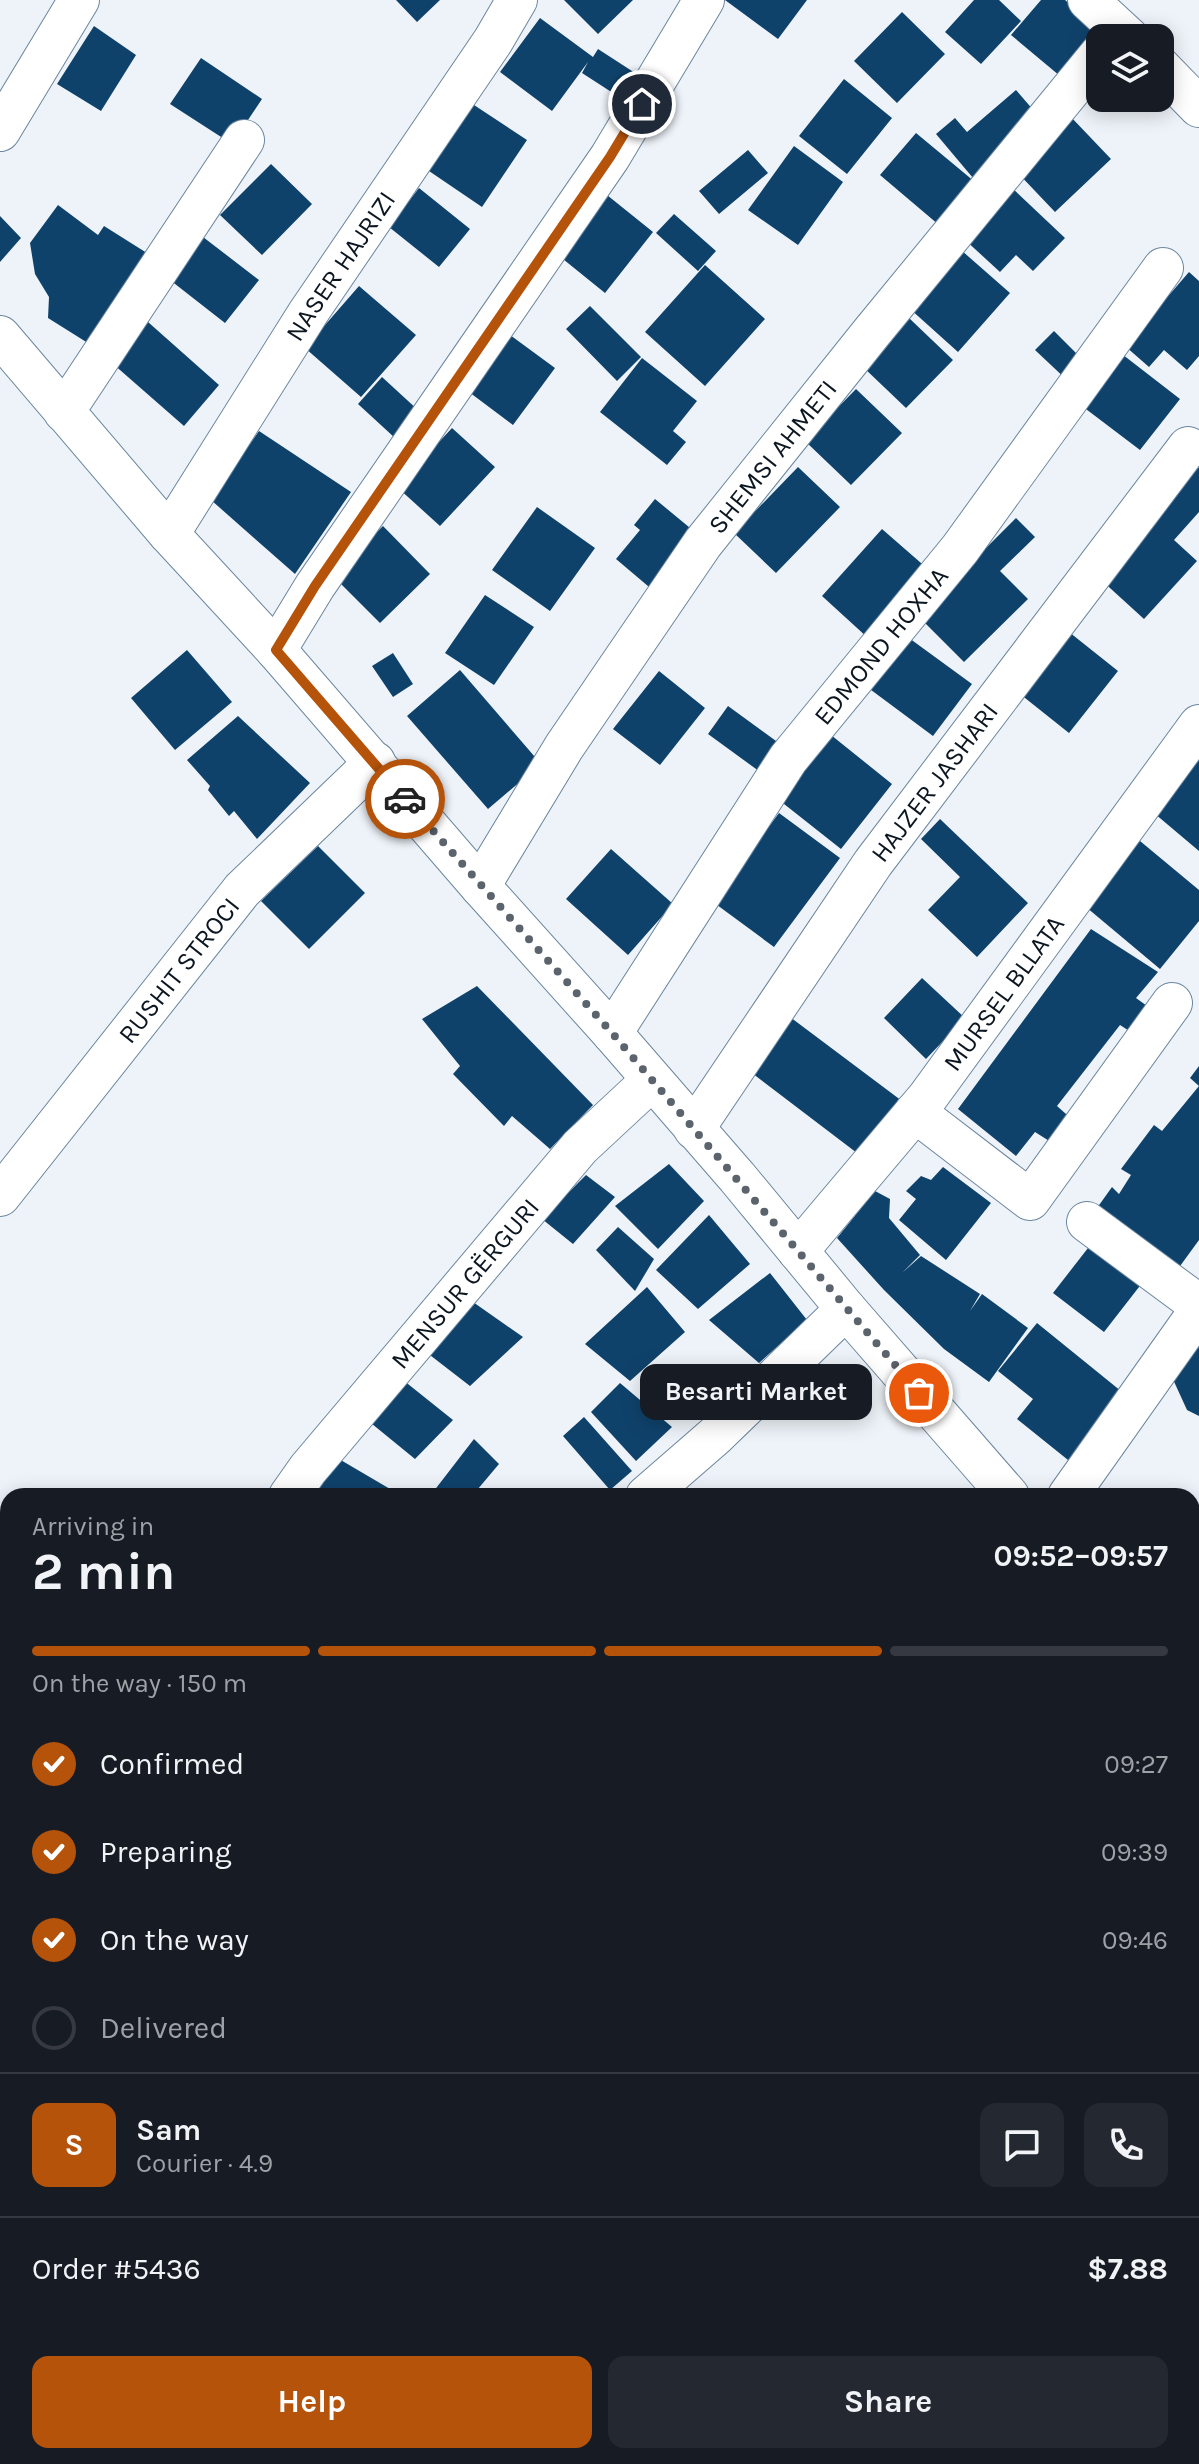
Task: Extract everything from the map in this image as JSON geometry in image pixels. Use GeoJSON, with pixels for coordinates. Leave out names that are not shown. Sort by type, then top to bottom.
{"type":"FeatureCollection","features":[{"type":"Feature","properties":{"kind":"street"},"geometry":{"type":"LineString","coordinates":[[0,131],[79,0]]}},
{"type":"Feature","properties":{"kind":"street","name":"NASER HAJRIZI"},"geometry":{"type":"LineString","coordinates":[[169,534],[308,313],[493,41],[517,0]]}},
{"type":"Feature","properties":{"kind":"street"},"geometry":{"type":"LineString","coordinates":[[276,650],[315,586],[610,157],[704,0]]}},
{"type":"Feature","properties":{"kind":"street"},"geometry":{"type":"LineString","coordinates":[[1088,0],[1105,24]]}},
{"type":"Feature","properties":{"kind":"street","name":"SHEMSI AHMETI"},"geometry":{"type":"LineString","coordinates":[[480,886],[564,747],[703,543],[872,332],[1086,76]]}},
{"type":"Feature","properties":{"kind":"street"},"geometry":{"type":"LineString","coordinates":[[1174,81],[1199,107]]}},
{"type":"Feature","properties":{"kind":"street"},"geometry":{"type":"LineString","coordinates":[[64,412],[244,140]]}},
{"type":"Feature","properties":{"kind":"street","name":"EDMOND HOXHA"},"geometry":{"type":"LineString","coordinates":[[612,1033],[788,759],[960,549],[1163,268]]}},
{"type":"Feature","properties":{"kind":"street"},"geometry":{"type":"LineString","coordinates":[[0,336],[169,534],[276,650],[612,1033],[1002,1488]]}},
{"type":"Feature","properties":{"kind":"street","name":"HAJZER JASHARI"},"geometry":{"type":"LineString","coordinates":[[694,1129],[873,863],[1188,447]]}},
{"type":"Feature","properties":{"kind":"street","name":"MURSEL BLLATA"},"geometry":{"type":"LineString","coordinates":[[798,1251],[915,1112],[1199,725]]}},
{"type":"Feature","properties":{"kind":"street","name":"RUSHIT STROCI"},"geometry":{"type":"LineString","coordinates":[[0,1196],[242,890],[375,762]]}},
{"type":"Feature","properties":{"kind":"street"},"geometry":{"type":"LineString","coordinates":[[915,1112],[1030,1200],[1172,1003]]}},
{"type":"Feature","properties":{"kind":"street","name":"MENSUR GËRGURI"},"geometry":{"type":"LineString","coordinates":[[295,1488],[580,1147],[652,1080]]}},
{"type":"Feature","properties":{"kind":"street"},"geometry":{"type":"LineString","coordinates":[[1074,1488],[1199,1308],[1087,1222]]}},
{"type":"Feature","properties":{"kind":"street"},"geometry":{"type":"LineString","coordinates":[[655,1488],[715,1436],[846,1309]]}},
{"type":"Feature","properties":{"kind":"building"},"geometry":{"type":"Polygon","coordinates":[[[396,0],[440,0],[417,22],[396,0]]]}},
{"type":"Feature","properties":{"kind":"building"},"geometry":{"type":"Polygon","coordinates":[[[564,0],[633,0],[598,34],[564,0]]]}},
{"type":"Feature","properties":{"kind":"building"},"geometry":{"type":"Polygon","coordinates":[[[725,0],[807,0],[778,39],[725,0]]]}},
{"type":"Feature","properties":{"kind":"building"},"geometry":{"type":"Polygon","coordinates":[[[974,0],[999,0],[1021,21],[981,64],[945,32],[974,0]]]}},
{"type":"Feature","properties":{"kind":"building"},"geometry":{"type":"Polygon","coordinates":[[[1041,0],[1065,0],[1094,24],[1086,24],[1086,45],[1060,76],[1011,35],[1041,0]]]}},
{"type":"Feature","properties":{"kind":"building"},"geometry":{"type":"Polygon","coordinates":[[[902,12],[945,54],[897,103],[854,61],[902,12]]]}},
{"type":"Feature","properties":{"kind":"building"},"geometry":{"type":"Polygon","coordinates":[[[540,18],[593,57],[598,49],[649,82],[633,106],[582,73],[588,62],[552,111],[500,72],[540,18]]]}},
{"type":"Feature","properties":{"kind":"building"},"geometry":{"type":"Polygon","coordinates":[[[94,26],[136,55],[101,111],[57,84],[94,26]]]}},
{"type":"Feature","properties":{"kind":"building"},"geometry":{"type":"Polygon","coordinates":[[[201,58],[262,99],[232,144],[170,104],[201,58]]]}},
{"type":"Feature","properties":{"kind":"building"},"geometry":{"type":"Polygon","coordinates":[[[844,79],[892,118],[847,174],[799,136],[844,79]]]}},
{"type":"Feature","properties":{"kind":"building"},"geometry":{"type":"Polygon","coordinates":[[[1016,90],[1041,119],[973,178],[936,134],[955,118],[967,132],[1016,90]]]}},
{"type":"Feature","properties":{"kind":"building"},"geometry":{"type":"Polygon","coordinates":[[[474,105],[527,140],[482,207],[429,171],[474,105]]]}},
{"type":"Feature","properties":{"kind":"building"},"geometry":{"type":"Polygon","coordinates":[[[1070,116],[1111,159],[1055,212],[1014,169],[1070,116]]]}},
{"type":"Feature","properties":{"kind":"building"},"geometry":{"type":"Polygon","coordinates":[[[916,133],[975,182],[939,225],[880,175],[916,133]]]}},
{"type":"Feature","properties":{"kind":"building"},"geometry":{"type":"Polygon","coordinates":[[[794,146],[843,182],[798,245],[748,210],[794,146]]]}},
{"type":"Feature","properties":{"kind":"building"},"geometry":{"type":"Polygon","coordinates":[[[748,150],[768,173],[719,214],[699,191],[748,150]]]}},
{"type":"Feature","properties":{"kind":"building"},"geometry":{"type":"Polygon","coordinates":[[[271,164],[312,204],[262,255],[220,215],[271,164]]]}},
{"type":"Feature","properties":{"kind":"building"},"geometry":{"type":"Polygon","coordinates":[[[1011,187],[1065,238],[1033,271],[1016,255],[1000,272],[963,238],[1011,187]]]}},
{"type":"Feature","properties":{"kind":"building"},"geometry":{"type":"Polygon","coordinates":[[[419,188],[470,229],[439,267],[389,227],[419,188]]]}},
{"type":"Feature","properties":{"kind":"building"},"geometry":{"type":"Polygon","coordinates":[[[607,195],[653,232],[605,293],[558,255],[607,195]]]}},
{"type":"Feature","properties":{"kind":"building"},"geometry":{"type":"Polygon","coordinates":[[[58,205],[98,235],[104,226],[158,260],[99,350],[48,318],[49,297],[35,274],[30,243],[58,205]]]}},
{"type":"Feature","properties":{"kind":"building"},"geometry":{"type":"Polygon","coordinates":[[[674,214],[716,251],[698,271],[656,233],[674,214]]]}},
{"type":"Feature","properties":{"kind":"building"},"geometry":{"type":"Polygon","coordinates":[[[0,216],[21,238],[0,262],[0,216]]]}},
{"type":"Feature","properties":{"kind":"building"},"geometry":{"type":"Polygon","coordinates":[[[203,237],[259,280],[225,323],[170,280],[203,237]]]}},
{"type":"Feature","properties":{"kind":"building"},"geometry":{"type":"Polygon","coordinates":[[[961,250],[1010,293],[958,352],[909,308],[961,250]]]}},
{"type":"Feature","properties":{"kind":"building"},"geometry":{"type":"Polygon","coordinates":[[[705,265],[765,319],[705,386],[645,332],[705,265]]]}},
{"type":"Feature","properties":{"kind":"building"},"geometry":{"type":"Polygon","coordinates":[[[1189,272],[1199,281],[1199,356],[1187,370],[1164,350],[1149,367],[1125,346],[1189,272]]]}},
{"type":"Feature","properties":{"kind":"building"},"geometry":{"type":"Polygon","coordinates":[[[359,286],[416,335],[361,397],[305,348],[359,286]]]}},
{"type":"Feature","properties":{"kind":"building"},"geometry":{"type":"Polygon","coordinates":[[[590,306],[641,357],[617,381],[566,329],[590,306]]]}},
{"type":"Feature","properties":{"kind":"building"},"geometry":{"type":"Polygon","coordinates":[[[909,318],[953,360],[906,408],[862,366],[909,318]]]}},
{"type":"Feature","properties":{"kind":"building"},"geometry":{"type":"Polygon","coordinates":[[[148,322],[219,385],[184,426],[112,363],[148,322]]]}},
{"type":"Feature","properties":{"kind":"building"},"geometry":{"type":"Polygon","coordinates":[[[1054,331],[1087,364],[1069,382],[1035,350],[1054,331]]]}},
{"type":"Feature","properties":{"kind":"building"},"geometry":{"type":"Polygon","coordinates":[[[506,332],[555,368],[513,425],[465,389],[506,332]]]}},
{"type":"Feature","properties":{"kind":"building"},"geometry":{"type":"Polygon","coordinates":[[[1118,351],[1180,399],[1140,450],[1078,403],[1118,351]]]}},
{"type":"Feature","properties":{"kind":"building"},"geometry":{"type":"Polygon","coordinates":[[[642,358],[697,401],[673,431],[686,442],[667,465],[600,412],[642,358]]]}},
{"type":"Feature","properties":{"kind":"building"},"geometry":{"type":"Polygon","coordinates":[[[382,377],[419,411],[395,438],[358,404],[382,377]]]}},
{"type":"Feature","properties":{"kind":"building"},"geometry":{"type":"Polygon","coordinates":[[[856,389],[902,433],[851,485],[805,441],[856,389]]]}},
{"type":"Feature","properties":{"kind":"building"},"geometry":{"type":"Polygon","coordinates":[[[452,428],[495,467],[440,526],[397,487],[452,428]]]}},
{"type":"Feature","properties":{"kind":"building"},"geometry":{"type":"Polygon","coordinates":[[[259,431],[351,492],[295,574],[211,500],[259,431]]]}},
{"type":"Feature","properties":{"kind":"building"},"geometry":{"type":"Polygon","coordinates":[[[798,467],[840,507],[776,573],[734,533],[798,467]]]}},
{"type":"Feature","properties":{"kind":"building"},"geometry":{"type":"Polygon","coordinates":[[[1199,467],[1199,512],[1174,540],[1197,561],[1144,619],[1099,578],[1199,467]]]}},
{"type":"Feature","properties":{"kind":"building"},"geometry":{"type":"Polygon","coordinates":[[[655,499],[701,537],[655,592],[616,559],[640,530],[634,525],[655,499]]]}},
{"type":"Feature","properties":{"kind":"building"},"geometry":{"type":"Polygon","coordinates":[[[537,507],[595,548],[550,611],[492,570],[537,507]]]}},
{"type":"Feature","properties":{"kind":"building"},"geometry":{"type":"Polygon","coordinates":[[[1016,518],[1035,537],[1000,571],[1028,599],[964,662],[918,616],[1016,518]]]}},
{"type":"Feature","properties":{"kind":"building"},"geometry":{"type":"Polygon","coordinates":[[[383,526],[430,574],[380,623],[333,576],[383,526]]]}},
{"type":"Feature","properties":{"kind":"building"},"geometry":{"type":"Polygon","coordinates":[[[882,529],[929,570],[868,638],[822,596],[882,529]]]}},
{"type":"Feature","properties":{"kind":"building"},"geometry":{"type":"Polygon","coordinates":[[[485,595],[534,627],[494,685],[445,653],[485,595]]]}},
{"type":"Feature","properties":{"kind":"building"},"geometry":{"type":"Polygon","coordinates":[[[898,630],[972,684],[933,736],[859,681],[898,630]]]}},
{"type":"Feature","properties":{"kind":"building"},"geometry":{"type":"Polygon","coordinates":[[[1069,632],[1118,671],[1069,733],[1020,694],[1069,632]]]}},
{"type":"Feature","properties":{"kind":"building"},"geometry":{"type":"Polygon","coordinates":[[[187,650],[232,702],[175,750],[131,698],[187,650]]]}},
{"type":"Feature","properties":{"kind":"building"},"geometry":{"type":"Polygon","coordinates":[[[393,653],[413,684],[393,697],[372,666],[393,653]]]}},
{"type":"Feature","properties":{"kind":"building"},"geometry":{"type":"Polygon","coordinates":[[[460,670],[541,764],[488,809],[407,716],[460,670]]]}},
{"type":"Feature","properties":{"kind":"building"},"geometry":{"type":"Polygon","coordinates":[[[659,671],[705,708],[660,765],[613,729],[659,671]]]}},
{"type":"Feature","properties":{"kind":"building"},"geometry":{"type":"Polygon","coordinates":[[[728,706],[787,749],[767,777],[708,734],[728,706]]]}},
{"type":"Feature","properties":{"kind":"building"},"geometry":{"type":"Polygon","coordinates":[[[238,716],[310,783],[257,839],[234,811],[229,816],[208,790],[210,786],[187,760],[238,716]]]}},
{"type":"Feature","properties":{"kind":"building"},"geometry":{"type":"Polygon","coordinates":[[[831,735],[892,784],[841,849],[779,800],[831,735]]]}},
{"type":"Feature","properties":{"kind":"building"},"geometry":{"type":"Polygon","coordinates":[[[1199,749],[1199,851],[1148,808],[1199,749]]]}},
{"type":"Feature","properties":{"kind":"building"},"geometry":{"type":"Polygon","coordinates":[[[779,813],[840,858],[774,947],[713,902],[779,813]]]}},
{"type":"Feature","properties":{"kind":"building"},"geometry":{"type":"Polygon","coordinates":[[[940,819],[1028,903],[977,957],[928,910],[960,877],[921,839],[940,819]]]}},
{"type":"Feature","properties":{"kind":"building"},"geometry":{"type":"Polygon","coordinates":[[[1140,841],[1199,890],[1199,921],[1160,969],[1086,907],[1140,841]]]}},
{"type":"Feature","properties":{"kind":"building"},"geometry":{"type":"Polygon","coordinates":[[[318,846],[365,893],[309,949],[261,901],[318,846]]]}},
{"type":"Feature","properties":{"kind":"building"},"geometry":{"type":"Polygon","coordinates":[[[611,849],[673,904],[628,955],[566,899],[611,849]]]}},
{"type":"Feature","properties":{"kind":"building"},"geometry":{"type":"Polygon","coordinates":[[[1091,929],[1158,972],[1136,998],[1154,1011],[1137,1036],[1120,1025],[1057,1106],[1075,1122],[1054,1144],[1035,1132],[1016,1156],[958,1109],[1091,929]]]}},
{"type":"Feature","properties":{"kind":"building"},"geometry":{"type":"Polygon","coordinates":[[[922,978],[965,1018],[926,1059],[884,1018],[922,978]]]}},
{"type":"Feature","properties":{"kind":"building"},"geometry":{"type":"Polygon","coordinates":[[[477,986],[593,1105],[550,1149],[512,1116],[504,1126],[453,1074],[460,1066],[422,1019],[477,986]]]}},
{"type":"Feature","properties":{"kind":"building"},"geometry":{"type":"Polygon","coordinates":[[[790,1017],[902,1101],[857,1153],[748,1070],[790,1017]]]}},
{"type":"Feature","properties":{"kind":"building"},"geometry":{"type":"Polygon","coordinates":[[[1199,1066],[1199,1086],[1190,1078],[1199,1066]]]}},
{"type":"Feature","properties":{"kind":"building"},"geometry":{"type":"Polygon","coordinates":[[[1199,1086],[1199,1240],[1175,1273],[1097,1208],[1112,1187],[1119,1194],[1131,1175],[1121,1169],[1154,1125],[1162,1131],[1199,1086]]]}},
{"type":"Feature","properties":{"kind":"building"},"geometry":{"type":"Polygon","coordinates":[[[669,1164],[704,1201],[658,1249],[615,1206],[669,1164]]]}},
{"type":"Feature","properties":{"kind":"building"},"geometry":{"type":"Polygon","coordinates":[[[943,1167],[991,1203],[946,1260],[899,1220],[916,1199],[906,1191],[921,1176],[931,1180],[943,1167]]]}},
{"type":"Feature","properties":{"kind":"building"},"geometry":{"type":"Polygon","coordinates":[[[586,1175],[615,1197],[573,1244],[542,1219],[586,1175]]]}},
{"type":"Feature","properties":{"kind":"building"},"geometry":{"type":"Polygon","coordinates":[[[875,1191],[890,1199],[889,1218],[920,1255],[902,1273],[921,1256],[980,1294],[970,1311],[982,1294],[1028,1328],[989,1382],[944,1349],[837,1238],[875,1191]]]}},
{"type":"Feature","properties":{"kind":"building"},"geometry":{"type":"Polygon","coordinates":[[[709,1215],[750,1264],[698,1309],[656,1270],[709,1215]]]}},
{"type":"Feature","properties":{"kind":"building"},"geometry":{"type":"Polygon","coordinates":[[[618,1227],[654,1259],[635,1291],[596,1250],[618,1227]]]}},
{"type":"Feature","properties":{"kind":"building"},"geometry":{"type":"Polygon","coordinates":[[[1095,1239],[1146,1278],[1104,1332],[1053,1293],[1095,1239]]]}},
{"type":"Feature","properties":{"kind":"building"},"geometry":{"type":"Polygon","coordinates":[[[770,1273],[807,1320],[759,1363],[709,1320],[770,1273]]]}},
{"type":"Feature","properties":{"kind":"building"},"geometry":{"type":"Polygon","coordinates":[[[647,1287],[685,1332],[630,1381],[585,1344],[647,1287]]]}},
{"type":"Feature","properties":{"kind":"building"},"geometry":{"type":"Polygon","coordinates":[[[473,1302],[523,1337],[470,1386],[426,1352],[473,1302]]]}},
{"type":"Feature","properties":{"kind":"building"},"geometry":{"type":"Polygon","coordinates":[[[1037,1323],[1132,1400],[1078,1468],[1017,1419],[1033,1399],[998,1371],[1037,1323]]]}},
{"type":"Feature","properties":{"kind":"building"},"geometry":{"type":"Polygon","coordinates":[[[1199,1340],[1199,1416],[1187,1410],[1171,1375],[1199,1340]]]}},
{"type":"Feature","properties":{"kind":"building"},"geometry":{"type":"Polygon","coordinates":[[[403,1380],[453,1420],[415,1459],[366,1419],[403,1380]]]}},
{"type":"Feature","properties":{"kind":"building"},"geometry":{"type":"Polygon","coordinates":[[[620,1383],[672,1427],[636,1461],[591,1412],[620,1383]]]}},
{"type":"Feature","properties":{"kind":"building"},"geometry":{"type":"Polygon","coordinates":[[[584,1417],[632,1471],[608,1488],[563,1436],[584,1417]]]}},
{"type":"Feature","properties":{"kind":"building"},"geometry":{"type":"Polygon","coordinates":[[[474,1439],[499,1464],[479,1488],[436,1488],[474,1439]]]}},
{"type":"Feature","properties":{"kind":"building"},"geometry":{"type":"Polygon","coordinates":[[[339,1459],[388,1488],[311,1488],[339,1459]]]}},
{"type":"Feature","properties":{"kind":"way so far"},"geometry":{"type":"LineString","coordinates":[[405,799],[737,1177],[919,1393]]}},
{"type":"Feature","properties":{"kind":"place","name":"Besarti Market"},"geometry":{"type":"Point","coordinates":[919,1393]}},
{"type":"Feature","properties":{"kind":"route"},"geometry":{"type":"LineString","coordinates":[[405,799],[276,650],[315,586],[610,157],[642,104]]}}]}
